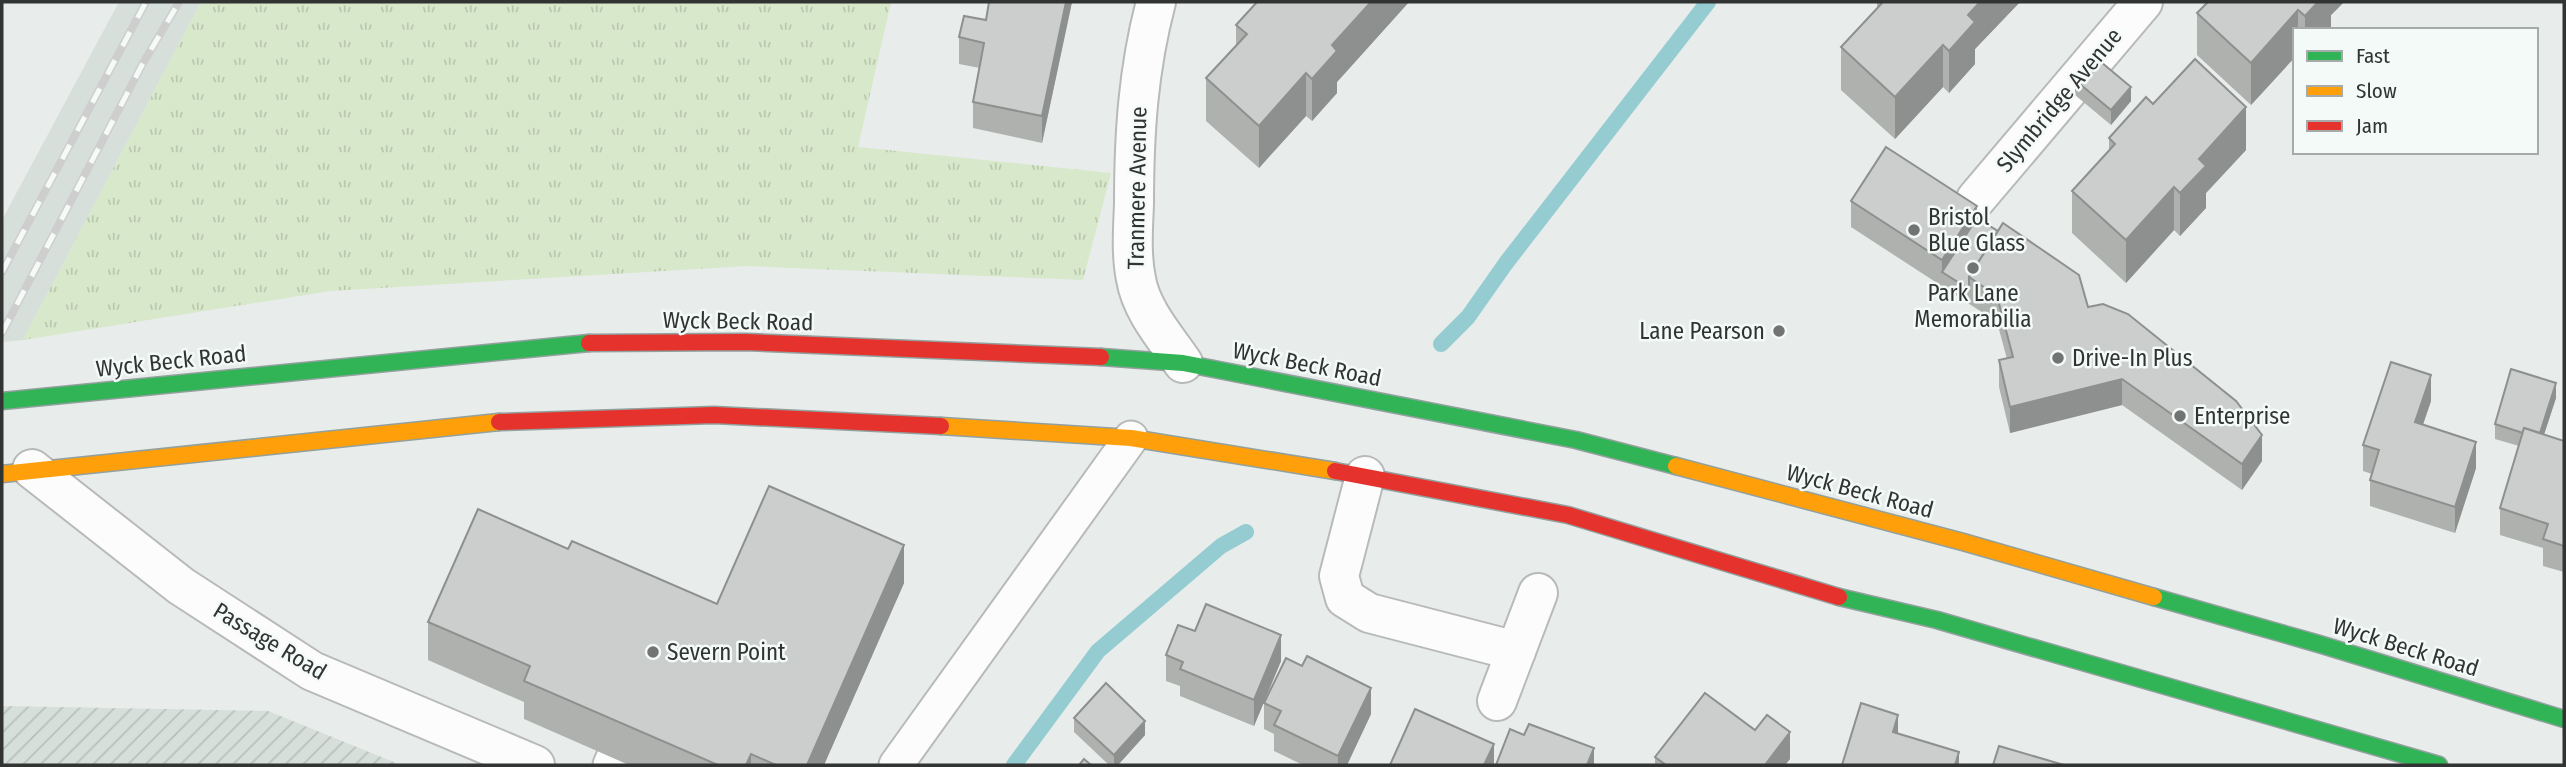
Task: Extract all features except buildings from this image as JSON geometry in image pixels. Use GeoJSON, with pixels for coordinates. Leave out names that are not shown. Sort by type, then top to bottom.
{"type":"FeatureCollection","features":[{"type":"Feature","properties":{"kind":"main road","name":"Wyck Beck Road"},"geometry":{"type":"LineString","coordinates":[[8,400],[593,343],[787,344],[1063,354],[1183,363],[1576,440],[1963,542],[2319,644],[2564,719]]}},
{"type":"Feature","properties":{"kind":"main road"},"geometry":{"type":"LineString","coordinates":[[17,471],[487,422],[688,416],[835,419],[1131,438],[1365,476],[1568,515],[1846,599],[1937,620],[2439,765]]}},
{"type":"Feature","properties":{"kind":"street","name":"Tranmere Avenue"},"geometry":{"type":"LineString","coordinates":[[1156,2],[1149,29],[1135,124],[1133,232],[1136,280],[1146,306],[1183,363]]}},
{"type":"Feature","properties":{"kind":"street","name":"Slymbridge Avenue"},"geometry":{"type":"LineString","coordinates":[[1976,199],[2143,2]]}},
{"type":"Feature","properties":{"kind":"street","name":"Passage Road"},"geometry":{"type":"LineString","coordinates":[[17,471],[181,586],[312,671],[535,765]]}},
{"type":"Feature","properties":{"kind":"street"},"geometry":{"type":"LineString","coordinates":[[1365,476],[1339,576],[1345,598],[1369,613],[1516,651]]}},
{"type":"Feature","properties":{"kind":"street"},"geometry":{"type":"LineString","coordinates":[[1497,701],[1538,593]]}},
{"type":"Feature","properties":{"kind":"lane"},"geometry":{"type":"LineString","coordinates":[[896,765],[1131,438]]}},
{"type":"Feature","properties":{"kind":"shaded area"},"geometry":{"type":"Polygon","coordinates":[[[119,2],[201,2],[23,340],[2,342],[2,220],[119,2]]]}},
{"type":"Feature","properties":{"kind":"shaded area"},"geometry":{"type":"Polygon","coordinates":[[[2,706],[268,711],[401,765],[2,765],[2,706]]]}},
{"type":"Feature","properties":{"kind":"green space"},"geometry":{"type":"Polygon","coordinates":[[[201,2],[891,2],[858,147],[1111,173],[1083,280],[747,266],[330,291],[23,340],[201,2]]]}},
{"type":"Feature","properties":{"kind":"waterway"},"geometry":{"type":"LineString","coordinates":[[1441,344],[1468,317],[1506,263],[1708,2]]}},
{"type":"Feature","properties":{"kind":"waterway"},"geometry":{"type":"LineString","coordinates":[[1014,765],[1098,651],[1221,546],[1246,532]]}},
{"type":"Feature","properties":{"kind":"railway"},"geometry":{"type":"LineString","coordinates":[[2,272],[146,2]]}},
{"type":"Feature","properties":{"kind":"railway"},"geometry":{"type":"LineString","coordinates":[[2,333],[142,65],[179,2]]}},
{"type":"Feature","properties":{"kind":"traffic: fast"},"geometry":{"type":"LineString","coordinates":[[2,401],[589,343]]}},
{"type":"Feature","properties":{"kind":"traffic: fast"},"geometry":{"type":"LineString","coordinates":[[1101,357],[1183,363],[1576,440],[1676,466]]}},
{"type":"Feature","properties":{"kind":"traffic: fast"},"geometry":{"type":"LineString","coordinates":[[1839,597],[1937,620],[2439,765]]}},
{"type":"Feature","properties":{"kind":"traffic: fast"},"geometry":{"type":"LineString","coordinates":[[2154,597],[2564,719]]}},
{"type":"Feature","properties":{"kind":"traffic: slow"},"geometry":{"type":"LineString","coordinates":[[2,474],[499,422]]}},
{"type":"Feature","properties":{"kind":"traffic: slow"},"geometry":{"type":"LineString","coordinates":[[941,426],[1131,438],[1335,471]]}},
{"type":"Feature","properties":{"kind":"traffic: slow"},"geometry":{"type":"LineString","coordinates":[[1676,466],[1963,542],[2154,597]]}},
{"type":"Feature","properties":{"kind":"traffic: jam"},"geometry":{"type":"LineString","coordinates":[[589,343],[745,342],[1101,357]]}},
{"type":"Feature","properties":{"kind":"traffic: jam"},"geometry":{"type":"LineString","coordinates":[[499,422],[714,415],[941,426]]}},
{"type":"Feature","properties":{"kind":"traffic: jam"},"geometry":{"type":"LineString","coordinates":[[1335,471],[1568,515],[1839,597]]}},
{"type":"Feature","properties":{"kind":"place","name":"Bristol Blue Glass"},"geometry":{"type":"Point","coordinates":[1914,230]}},
{"type":"Feature","properties":{"kind":"place","name":"Park Lane Memorabilia"},"geometry":{"type":"Point","coordinates":[1973,268]}},
{"type":"Feature","properties":{"kind":"place","name":"Lane Pearson"},"geometry":{"type":"Point","coordinates":[1779,331]}},
{"type":"Feature","properties":{"kind":"place","name":"Drive-In Plus"},"geometry":{"type":"Point","coordinates":[2058,358]}},
{"type":"Feature","properties":{"kind":"place","name":"Enterprise"},"geometry":{"type":"Point","coordinates":[2180,416]}},
{"type":"Feature","properties":{"kind":"place","name":"Severn Point"},"geometry":{"type":"Point","coordinates":[653,652]}}]}
